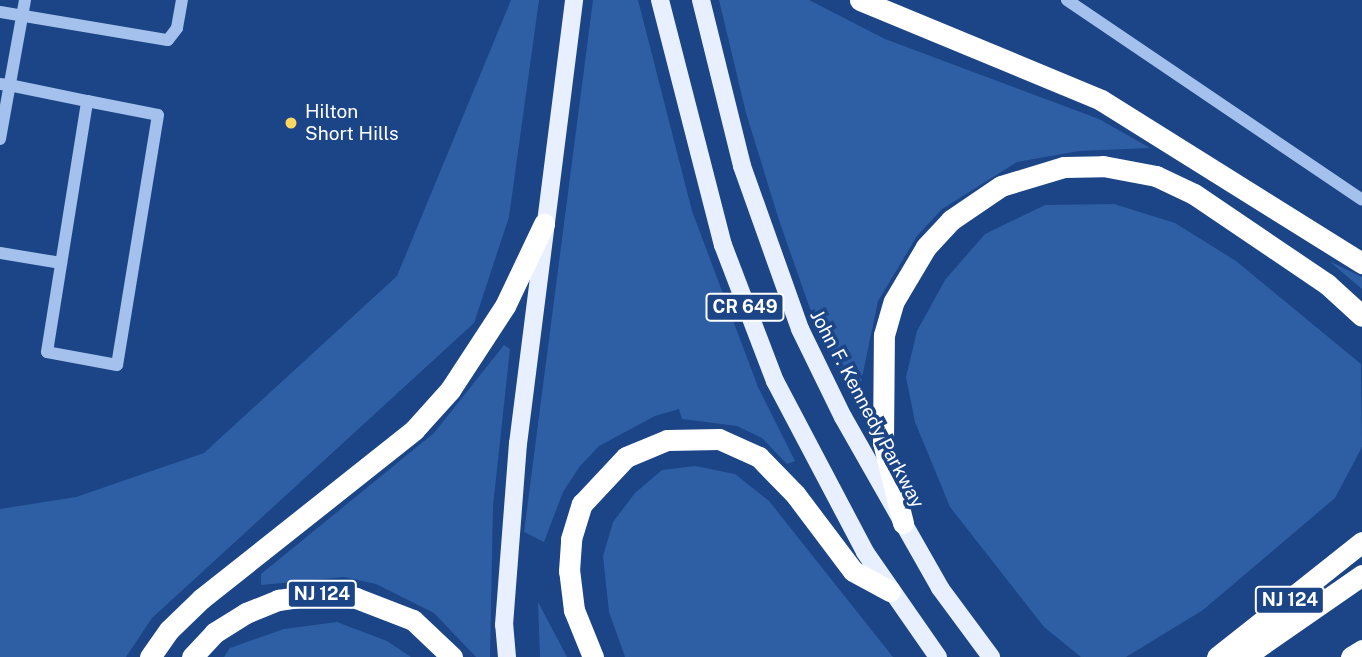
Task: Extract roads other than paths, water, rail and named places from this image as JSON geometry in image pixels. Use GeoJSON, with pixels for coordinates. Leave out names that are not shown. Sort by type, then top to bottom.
{"type":"FeatureCollection","features":[{"type":"Feature","properties":{"kind":"highway"},"geometry":{"type":"LineString","coordinates":[[860,0],[1101,100],[1362,263]]}},
{"type":"Feature","properties":{"kind":"highway"},"geometry":{"type":"LineString","coordinates":[[903,523],[883,442],[884,335],[894,301],[926,247],[951,220],[1001,186],[1041,171],[1083,166],[1156,176],[1194,194],[1316,277],[1362,316]]}},
{"type":"Feature","properties":{"kind":"highway"},"geometry":{"type":"LineString","coordinates":[[150,657],[169,630],[201,599],[414,430],[450,390],[505,306],[544,224]]}},
{"type":"Feature","properties":{"kind":"highway"},"geometry":{"type":"LineString","coordinates":[[593,657],[574,610],[569,571],[571,539],[582,504],[626,457],[667,440],[719,439],[759,457],[795,494],[853,571],[890,591]]}},
{"type":"Feature","properties":{"kind":"highway","name":"NJ 124"},"geometry":{"type":"LineString","coordinates":[[1217,657],[1362,542]]}},
{"type":"Feature","properties":{"kind":"highway"},"geometry":{"type":"LineString","coordinates":[[1230,657],[1256,648],[1362,575]]}},
{"type":"Feature","properties":{"kind":"highway","name":"NJ 124"},"geometry":{"type":"LineString","coordinates":[[192,657],[214,633],[246,613],[278,600],[320,594],[355,597],[413,620],[452,657]]}},
{"type":"Feature","properties":{"kind":"highway"},"geometry":{"type":"LineString","coordinates":[[1351,657],[1362,650]]}},
{"type":"Feature","properties":{"kind":"main road"},"geometry":{"type":"LineString","coordinates":[[508,657],[504,625],[518,444],[574,0]]}},
{"type":"Feature","properties":{"kind":"main road","name":"CR 649"},"geometry":{"type":"LineString","coordinates":[[660,0],[709,198],[738,290],[800,434],[890,591],[938,657]]}},
{"type":"Feature","properties":{"kind":"main road","name":"John F. Kennedy Parkway"},"geometry":{"type":"LineString","coordinates":[[701,0],[742,166],[772,260],[843,417],[940,588],[991,657]]}},
{"type":"Feature","properties":{"kind":"lane"},"geometry":{"type":"LineString","coordinates":[[0,139],[5,84],[25,0]]}},
{"type":"Feature","properties":{"kind":"lane"},"geometry":{"type":"LineString","coordinates":[[0,12],[168,40],[177,29],[182,0]]}},
{"type":"Feature","properties":{"kind":"lane"},"geometry":{"type":"LineString","coordinates":[[1068,0],[1362,200]]}},
{"type":"Feature","properties":{"kind":"lane"},"geometry":{"type":"LineString","coordinates":[[5,84],[158,115],[117,365],[47,352],[87,101]]}},
{"type":"Feature","properties":{"kind":"lane"},"geometry":{"type":"LineString","coordinates":[[0,253],[61,263]]}},
{"type":"Feature","properties":{"kind":"place","name":"Hilton Short Hills"},"geometry":{"type":"Point","coordinates":[291,123]}}]}
